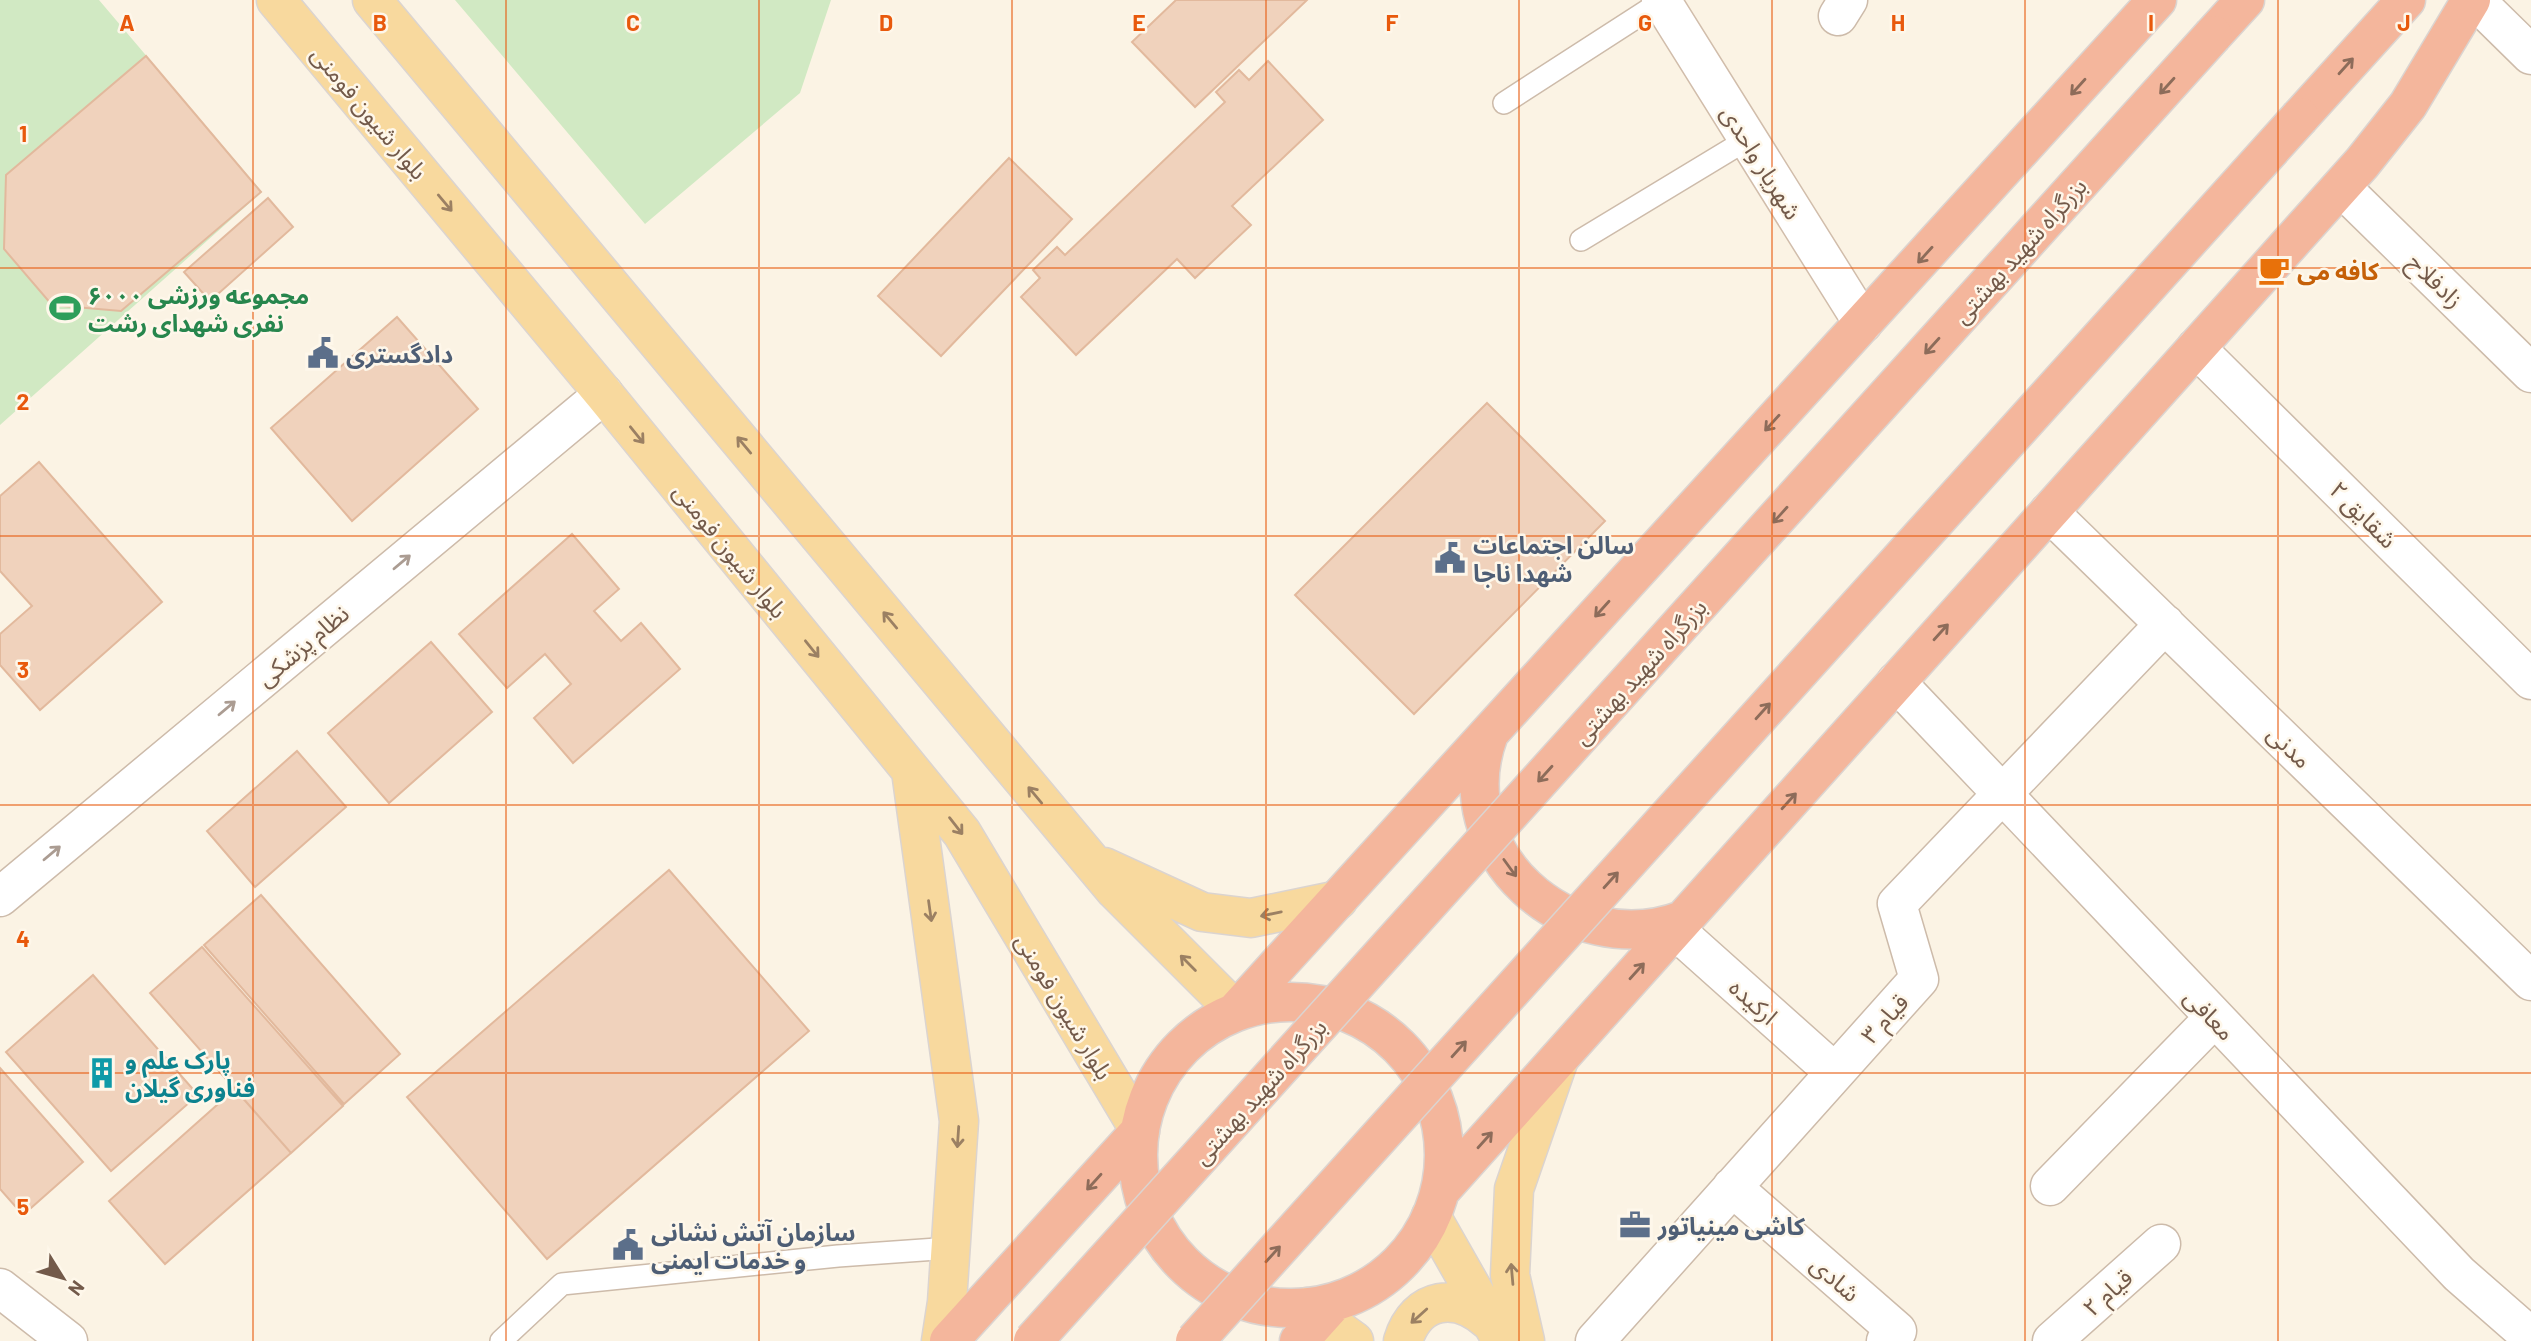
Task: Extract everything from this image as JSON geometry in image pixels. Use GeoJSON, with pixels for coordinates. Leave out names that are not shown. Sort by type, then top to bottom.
{"type":"FeatureCollection","features":[{"type":"Feature","properties":{"kind":"highway"},"geometry":{"type":"LineString","coordinates":[[1236,1011],[2157,0]]}},
{"type":"Feature","properties":{"kind":"highway","name":"بزرگراه شهید بهشتی"},"geometry":{"type":"LineString","coordinates":[[1033,1341],[2245,0]]}},
{"type":"Feature","properties":{"kind":"highway"},"geometry":{"type":"LineString","coordinates":[[1195,1341],[2406,0]]}},
{"type":"Feature","properties":{"kind":"highway"},"geometry":{"type":"LineString","coordinates":[[1436,1204],[1444,1165],[1444,1138],[1434,1099],[1415,1064],[1387,1034],[1353,1014],[1315,1003],[1275,1002],[1236,1011],[1201,1031],[1172,1059],[1151,1093],[1140,1131],[1138,1158],[1144,1198],[1159,1234],[1175,1256],[1206,1282],[1241,1300],[1313,1317],[1370,1286],[1392,1270],[1418,1240],[1436,1204],[1559,1059],[2341,187],[2408,105],[2473,0]]}},
{"type":"Feature","properties":{"kind":"highway"},"geometry":{"type":"LineString","coordinates":[[1489,734],[1482,765],[1484,814],[1497,848],[1526,888],[1556,911],[1602,928],[1639,930],[1679,924]]}},
{"type":"Feature","properties":{"kind":"highway"},"geometry":{"type":"LineString","coordinates":[[949,1341],[1140,1131]]}},
{"type":"Feature","properties":{"kind":"main road","name":"بلوار شیون فومنی"},"geometry":{"type":"LineString","coordinates":[[276,0],[604,394],[962,833],[1140,1131]]}},
{"type":"Feature","properties":{"kind":"main road"},"geometry":{"type":"LineString","coordinates":[[372,0],[1115,890],[1236,1011]]}},
{"type":"Feature","properties":{"kind":"main road"},"geometry":{"type":"LineString","coordinates":[[911,771],[959,1121],[951,1248],[941,1341]]}},
{"type":"Feature","properties":{"kind":"main road"},"geometry":{"type":"LineString","coordinates":[[1091,861],[1202,912],[1251,918],[1338,900]]}},
{"type":"Feature","properties":{"kind":"main road"},"geometry":{"type":"LineString","coordinates":[[1525,1341],[1510,1275],[1514,1189],[1559,1059]]}},
{"type":"Feature","properties":{"kind":"main road"},"geometry":{"type":"LineString","coordinates":[[1436,1204],[1496,1331]]}},
{"type":"Feature","properties":{"kind":"main road"},"geometry":{"type":"LineString","coordinates":[[1403,1341],[1407,1328],[1419,1313],[1436,1303],[1456,1302],[1474,1308],[1496,1331]]}},
{"type":"Feature","properties":{"kind":"main road"},"geometry":{"type":"LineString","coordinates":[[1313,1317],[1354,1341]]}},
{"type":"Feature","properties":{"kind":"street","name":"شهریار واحدی"},"geometry":{"type":"LineString","coordinates":[[1661,0],[1863,323]]}},
{"type":"Feature","properties":{"kind":"street"},"geometry":{"type":"LineString","coordinates":[[2473,0],[2531,55]]}},
{"type":"Feature","properties":{"kind":"street","name":"زادفلاح"},"geometry":{"type":"LineString","coordinates":[[2341,187],[2531,373]]}},
{"type":"Feature","properties":{"kind":"street","name":"شقایق ۲"},"geometry":{"type":"LineString","coordinates":[[2196,348],[2531,680]]}},
{"type":"Feature","properties":{"kind":"street","name":"نظام پزشکی"},"geometry":{"type":"LineString","coordinates":[[0,897],[604,394]]}},
{"type":"Feature","properties":{"kind":"street","name":"مدنی"},"geometry":{"type":"LineString","coordinates":[[2049,512],[2531,981]]}},
{"type":"Feature","properties":{"kind":"street","name":"قیام ۳"},"geometry":{"type":"LineString","coordinates":[[1595,1341],[1919,979],[1896,904],[2165,624]]}},
{"type":"Feature","properties":{"kind":"street","name":"معافی"},"geometry":{"type":"LineString","coordinates":[[1896,682],[2459,1274],[2531,1337]]}},
{"type":"Feature","properties":{"kind":"street","name":"ارکیده"},"geometry":{"type":"LineString","coordinates":[[1679,924],[1834,1072]]}},
{"type":"Feature","properties":{"kind":"street"},"geometry":{"type":"LineString","coordinates":[[2050,1186],[2214,1018]]}},
{"type":"Feature","properties":{"kind":"street","name":"شادی"},"geometry":{"type":"LineString","coordinates":[[1732,1188],[1897,1331],[1886,1341]]}},
{"type":"Feature","properties":{"kind":"street","name":"قیام ۲"},"geometry":{"type":"LineString","coordinates":[[2052,1341],[2161,1244]]}},
{"type":"Feature","properties":{"kind":"street"},"geometry":{"type":"LineString","coordinates":[[0,1288],[68,1341]]}},
{"type":"Feature","properties":{"kind":"lane"},"geometry":{"type":"LineString","coordinates":[[1504,103],[1661,0]]}},
{"type":"Feature","properties":{"kind":"lane"},"geometry":{"type":"LineString","coordinates":[[1581,240],[1748,139]]}},
{"type":"Feature","properties":{"kind":"lane"},"geometry":{"type":"LineString","coordinates":[[501,1341],[562,1284],[838,1256],[951,1248]]}},
{"type":"Feature","properties":{"kind":"green space","name":"مجموعه ورزشی ۶۰۰۰ نفری شهدای رشت"},"geometry":{"type":"Polygon","coordinates":[[[0,0],[99,0],[262,192],[0,425],[0,0]]]}},
{"type":"Feature","properties":{"kind":"green space"},"geometry":{"type":"Polygon","coordinates":[[[455,0],[831,0],[800,93],[645,224],[455,0]]]}},
{"type":"Feature","properties":{"kind":"building"},"geometry":{"type":"Polygon","coordinates":[[[1176,0],[1307,0],[1195,107],[1132,42],[1176,0]]]}},
{"type":"Feature","properties":{"kind":"building"},"geometry":{"type":"Polygon","coordinates":[[[146,56],[261,192],[121,311],[52,305],[4,249],[6,175],[146,56]]]}},
{"type":"Feature","properties":{"kind":"building"},"geometry":{"type":"Polygon","coordinates":[[[1268,61],[1323,120],[1232,206],[1251,225],[1195,278],[1177,259],[1076,355],[1021,297],[1040,278],[1033,270],[1057,247],[1065,255],[1225,102],[1216,92],[1239,70],[1249,80],[1268,61]]]}},
{"type":"Feature","properties":{"kind":"building"},"geometry":{"type":"Polygon","coordinates":[[[1009,158],[1072,219],[941,356],[878,296],[1009,158]]]}},
{"type":"Feature","properties":{"kind":"building"},"geometry":{"type":"Polygon","coordinates":[[[268,198],[293,227],[210,301],[184,272],[268,198]]]}},
{"type":"Feature","properties":{"kind":"building"},"geometry":{"type":"Polygon","coordinates":[[[397,317],[478,409],[352,521],[271,428],[397,317]]]}},
{"type":"Feature","properties":{"kind":"building","name":"سالن اجتماعات شهدا ناجا"},"geometry":{"type":"Polygon","coordinates":[[[1487,403],[1605,521],[1414,714],[1295,595],[1487,403]]]}},
{"type":"Feature","properties":{"kind":"building"},"geometry":{"type":"Polygon","coordinates":[[[39,462],[162,602],[40,710],[0,665],[0,634],[32,606],[0,571],[0,496],[39,462]]]}},
{"type":"Feature","properties":{"kind":"building"},"geometry":{"type":"Polygon","coordinates":[[[572,534],[619,589],[594,611],[621,641],[641,623],[680,669],[573,763],[534,718],[571,684],[545,654],[507,688],[459,634],[572,534]]]}},
{"type":"Feature","properties":{"kind":"building"},"geometry":{"type":"Polygon","coordinates":[[[431,642],[492,712],[389,803],[328,733],[431,642]]]}},
{"type":"Feature","properties":{"kind":"building"},"geometry":{"type":"Polygon","coordinates":[[[297,751],[346,807],[255,887],[207,831],[297,751]]]}},
{"type":"Feature","properties":{"kind":"building"},"geometry":{"type":"Polygon","coordinates":[[[669,870],[809,1031],[547,1259],[407,1097],[669,870]]]}},
{"type":"Feature","properties":{"kind":"building"},"geometry":{"type":"Polygon","coordinates":[[[261,895],[400,1054],[344,1104],[204,945],[261,895]]]}},
{"type":"Feature","properties":{"kind":"building"},"geometry":{"type":"Polygon","coordinates":[[[202,947],[343,1106],[291,1153],[150,993],[202,947]]]}},
{"type":"Feature","properties":{"kind":"building","name":"پارک علم و فناوری گیلان"},"geometry":{"type":"Polygon","coordinates":[[[93,975],[198,1095],[111,1171],[6,1052],[93,975]]]}},
{"type":"Feature","properties":{"kind":"building"},"geometry":{"type":"Polygon","coordinates":[[[0,1068],[83,1162],[23,1215],[0,1189],[0,1068]]]}},
{"type":"Feature","properties":{"kind":"building"},"geometry":{"type":"Polygon","coordinates":[[[235,1089],[291,1153],[165,1264],[109,1201],[235,1089]]]}},
{"type":"Feature","properties":{"kind":"place","name":"کافه می"},"geometry":{"type":"Point","coordinates":[2274,270]}},
{"type":"Feature","properties":{"kind":"place","name":"مجموعه ورزشی ۶۰۰۰ نفری شهدای رشت"},"geometry":{"type":"Point","coordinates":[65,308]}},
{"type":"Feature","properties":{"kind":"place","name":"دادگستری"},"geometry":{"type":"Point","coordinates":[323,353]}},
{"type":"Feature","properties":{"kind":"place","name":"سالن اجتماعات شهدا ناجا"},"geometry":{"type":"Point","coordinates":[1450,558]}},
{"type":"Feature","properties":{"kind":"place","name":"پارک علم و فناوری گیلان"},"geometry":{"type":"Point","coordinates":[102,1073]}},
{"type":"Feature","properties":{"kind":"place","name":"کاشی مینیاتور"},"geometry":{"type":"Point","coordinates":[1635,1225]}},
{"type":"Feature","properties":{"kind":"place","name":"سازمان آتش نشانی و خدمات ایمنی"},"geometry":{"type":"Point","coordinates":[628,1245]}}]}
